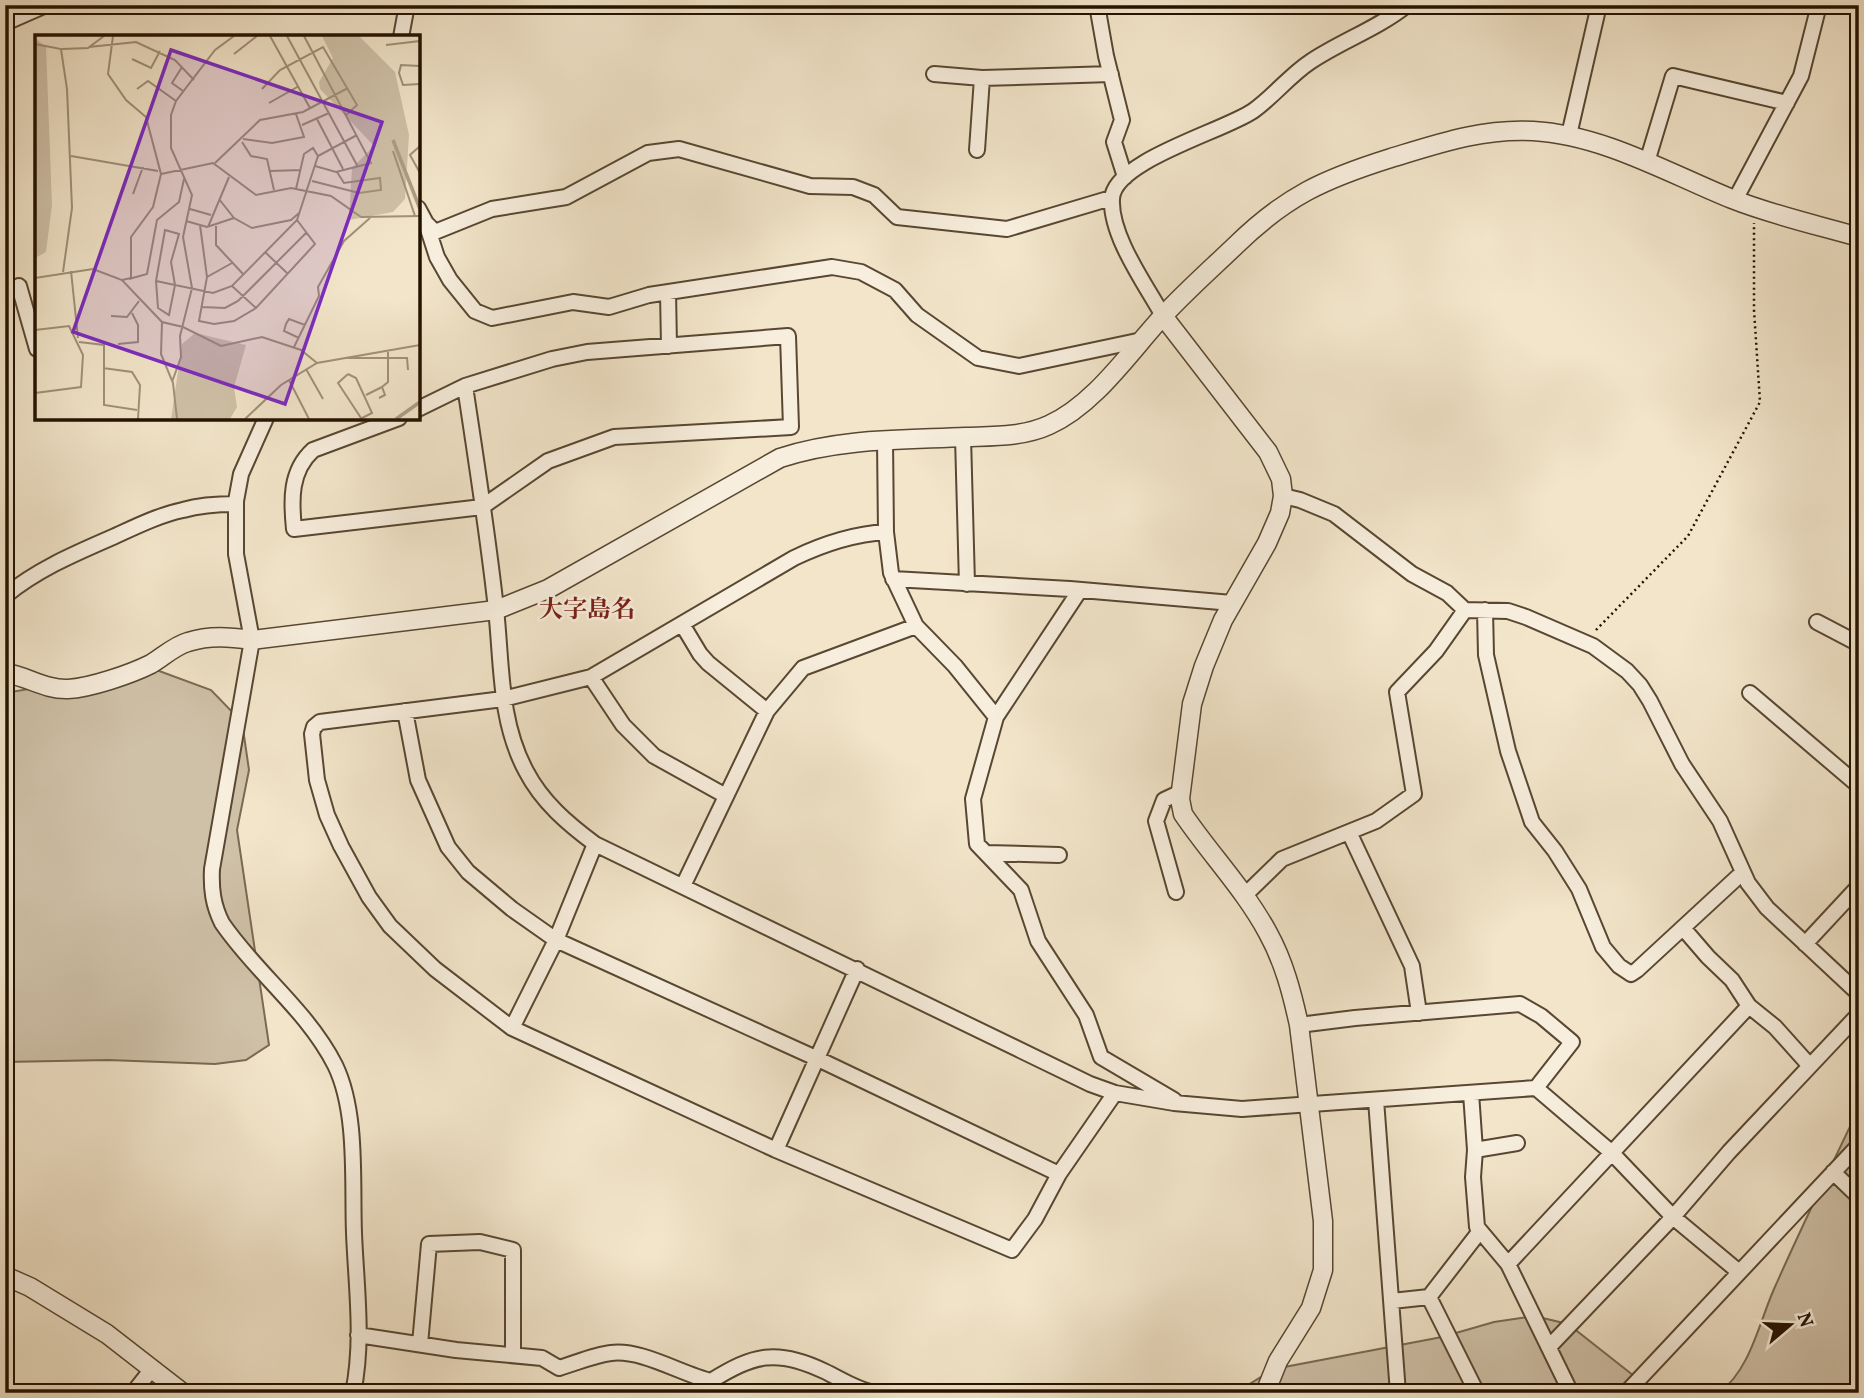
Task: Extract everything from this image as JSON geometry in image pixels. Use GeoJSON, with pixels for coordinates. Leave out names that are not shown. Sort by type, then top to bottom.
{"type":"FeatureCollection","features":[{"type":"Feature","properties":{"kind":"street"},"geometry":{"type":"LineString","coordinates":[[5,23],[46,5]]}},
{"type":"Feature","properties":{"kind":"street"},"geometry":{"type":"LineString","coordinates":[[401,35],[407,5]]}},
{"type":"Feature","properties":{"kind":"street"},"geometry":{"type":"LineString","coordinates":[[1097,5],[1122,120],[1114,142],[1125,177]]}},
{"type":"Feature","properties":{"kind":"street"},"geometry":{"type":"LineString","coordinates":[[1265,1393],[1278,1361],[1311,1307],[1323,1270],[1323,1221],[1299,1025],[1293,996],[1268,932],[1184,814],[1181,792],[1192,704],[1209,654],[1232,603],[1267,543],[1280,513],[1283,496],[1281,479],[1268,453],[1163,316],[1125,248],[1115,221],[1111,198],[1115,187],[1125,177],[1149,160],[1252,111],[1311,61],[1372,29],[1407,5]]}},
{"type":"Feature","properties":{"kind":"street"},"geometry":{"type":"LineString","coordinates":[[1569,135],[1599,5]]}},
{"type":"Feature","properties":{"kind":"street"},"geometry":{"type":"LineString","coordinates":[[1734,200],[1801,76],[1819,5]]}},
{"type":"Feature","properties":{"kind":"street"},"geometry":{"type":"LineString","coordinates":[[934,74],[982,78],[1111,74]]}},
{"type":"Feature","properties":{"kind":"street"},"geometry":{"type":"LineString","coordinates":[[1647,162],[1673,76],[1787,103]]}},
{"type":"Feature","properties":{"kind":"street"},"geometry":{"type":"LineString","coordinates":[[977,150],[982,78]]}},
{"type":"Feature","properties":{"kind":"street"},"geometry":{"type":"LineString","coordinates":[[5,673],[46,686],[69,689],[147,666],[175,647],[191,641],[223,636],[252,640],[496,610],[566,580],[780,458],[829,446],[1021,433],[1048,426],[1075,410],[1163,316],[1250,231],[1286,202],[1315,186],[1361,167],[1445,141],[1476,134],[1533,131],[1569,135],[1647,162],[1734,200],[1859,237]]}},
{"type":"Feature","properties":{"kind":"street"},"geometry":{"type":"LineString","coordinates":[[426,223],[435,232],[492,209],[566,197],[648,153],[679,149],[810,186],[853,187],[874,195],[897,217],[1007,229],[1111,198]]}},
{"type":"Feature","properties":{"kind":"street"},"geometry":{"type":"LineString","coordinates":[[420,212],[437,257],[450,280],[475,311],[492,318],[573,302],[609,307],[649,295],[831,267],[861,272],[895,290],[917,316],[978,358],[1019,366],[1142,340]]}},
{"type":"Feature","properties":{"kind":"street"},"geometry":{"type":"LineString","coordinates":[[19,286],[35,342]]}},
{"type":"Feature","properties":{"kind":"street"},"geometry":{"type":"LineString","coordinates":[[668,292],[670,346]]}},
{"type":"Feature","properties":{"kind":"street"},"geometry":{"type":"LineString","coordinates":[[394,420],[313,450],[303,458],[292,489],[294,528],[482,507],[548,461],[614,437],[791,427],[788,337],[587,352],[552,359],[465,386],[420,408]]}},
{"type":"Feature","properties":{"kind":"street"},"geometry":{"type":"LineString","coordinates":[[465,386],[496,610],[503,699],[515,748],[527,773],[560,816],[595,844],[1090,1084],[1115,1093],[1183,1104],[1242,1109],[1536,1088],[1612,1153],[1673,1217],[1739,1272]]}},
{"type":"Feature","properties":{"kind":"street"},"geometry":{"type":"LineString","coordinates":[[265,420],[241,474],[236,504],[236,554],[252,640],[212,869],[213,901],[230,934],[318,1037],[341,1081],[350,1128],[358,1335],[353,1393]]}},
{"type":"Feature","properties":{"kind":"street"},"geometry":{"type":"LineString","coordinates":[[963,437],[967,584]]}},
{"type":"Feature","properties":{"kind":"street"},"geometry":{"type":"LineString","coordinates":[[886,441],[887,557],[893,579],[916,626],[955,666],[996,716]]}},
{"type":"Feature","properties":{"kind":"street"},"geometry":{"type":"LineString","coordinates":[[1283,496],[1334,514],[1412,574],[1447,593],[1465,610],[1508,611],[1526,617],[1593,646],[1627,671],[1640,685],[1682,764],[1720,821],[1742,873],[1767,908],[1859,994]]}},
{"type":"Feature","properties":{"kind":"street"},"geometry":{"type":"LineString","coordinates":[[5,596],[27,578],[50,565],[136,527],[181,510],[236,504]]}},
{"type":"Feature","properties":{"kind":"street"},"geometry":{"type":"LineString","coordinates":[[886,532],[862,533],[814,549],[753,581],[592,677],[503,699],[327,720],[314,727],[312,749],[327,815],[369,897],[390,926],[435,969],[512,1028],[776,1150],[1012,1250],[1035,1219],[1059,1174],[1115,1093]]}},
{"type":"Feature","properties":{"kind":"street"},"geometry":{"type":"LineString","coordinates":[[893,579],[1080,590],[1232,603]]}},
{"type":"Feature","properties":{"kind":"street"},"geometry":{"type":"LineString","coordinates":[[1080,590],[996,716],[973,799],[977,844],[1021,890],[1038,941],[1086,1015],[1101,1057],[1183,1104]]}},
{"type":"Feature","properties":{"kind":"street"},"geometry":{"type":"LineString","coordinates":[[1244,896],[1282,859],[1376,821],[1414,794],[1397,692],[1436,650],[1465,610]]}},
{"type":"Feature","properties":{"kind":"street"},"geometry":{"type":"LineString","coordinates":[[1485,610],[1486,655],[1520,792],[1532,822],[1579,888],[1603,947],[1619,966],[1631,974],[1742,873]]}},
{"type":"Feature","properties":{"kind":"street"},"geometry":{"type":"LineString","coordinates":[[1817,622],[1859,644]]}},
{"type":"Feature","properties":{"kind":"street"},"geometry":{"type":"LineString","coordinates":[[682,624],[708,663],[767,711]]}},
{"type":"Feature","properties":{"kind":"street"},"geometry":{"type":"LineString","coordinates":[[683,886],[767,711],[803,668],[916,626]]}},
{"type":"Feature","properties":{"kind":"street"},"geometry":{"type":"LineString","coordinates":[[592,677],[624,725],[654,756],[726,796]]}},
{"type":"Feature","properties":{"kind":"street"},"geometry":{"type":"LineString","coordinates":[[1749,693],[1859,786]]}},
{"type":"Feature","properties":{"kind":"street"},"geometry":{"type":"LineString","coordinates":[[405,711],[418,780],[448,847],[468,872],[492,894],[556,940],[818,1059],[1059,1174]]}},
{"type":"Feature","properties":{"kind":"street"},"geometry":{"type":"LineString","coordinates":[[1176,892],[1156,821],[1164,800],[1181,792]]}},
{"type":"Feature","properties":{"kind":"street"},"geometry":{"type":"LineString","coordinates":[[1349,832],[1412,966],[1419,1013]]}},
{"type":"Feature","properties":{"kind":"street"},"geometry":{"type":"LineString","coordinates":[[512,1028],[556,940],[595,844]]}},
{"type":"Feature","properties":{"kind":"street"},"geometry":{"type":"LineString","coordinates":[[986,853],[1059,855]]}},
{"type":"Feature","properties":{"kind":"street"},"geometry":{"type":"LineString","coordinates":[[1805,944],[1859,886]]}},
{"type":"Feature","properties":{"kind":"street"},"geometry":{"type":"LineString","coordinates":[[1683,928],[1732,980],[1749,1006],[1775,1027],[1810,1066]]}},
{"type":"Feature","properties":{"kind":"street"},"geometry":{"type":"LineString","coordinates":[[776,1150],[857,969]]}},
{"type":"Feature","properties":{"kind":"street"},"geometry":{"type":"LineString","coordinates":[[1299,1025],[1520,1004],[1541,1016],[1572,1042],[1536,1088]]}},
{"type":"Feature","properties":{"kind":"street"},"geometry":{"type":"LineString","coordinates":[[1507,1264],[1749,1006]]}},
{"type":"Feature","properties":{"kind":"street"},"geometry":{"type":"LineString","coordinates":[[1549,1347],[1673,1217],[1729,1152],[1859,1014]]}},
{"type":"Feature","properties":{"kind":"street"},"geometry":{"type":"LineString","coordinates":[[1471,1093],[1477,1227],[1507,1264],[1572,1393]]}},
{"type":"Feature","properties":{"kind":"street"},"geometry":{"type":"LineString","coordinates":[[1376,1100],[1398,1393]]}},
{"type":"Feature","properties":{"kind":"street"},"geometry":{"type":"LineString","coordinates":[[1475,1150],[1517,1143]]}},
{"type":"Feature","properties":{"kind":"street"},"geometry":{"type":"LineString","coordinates":[[1626,1393],[1859,1145]]}},
{"type":"Feature","properties":{"kind":"street"},"geometry":{"type":"LineString","coordinates":[[1833,1172],[1859,1197]]}},
{"type":"Feature","properties":{"kind":"street"},"geometry":{"type":"LineString","coordinates":[[1392,1301],[1429,1297],[1480,1231]]}},
{"type":"Feature","properties":{"kind":"street"},"geometry":{"type":"LineString","coordinates":[[420,1344],[429,1244],[480,1242],[513,1250],[513,1355]]}},
{"type":"Feature","properties":{"kind":"street"},"geometry":{"type":"LineString","coordinates":[[5,1276],[30,1287],[107,1334],[183,1393]]}},
{"type":"Feature","properties":{"kind":"street"},"geometry":{"type":"LineString","coordinates":[[1429,1297],[1476,1393]]}},
{"type":"Feature","properties":{"kind":"street"},"geometry":{"type":"LineString","coordinates":[[358,1335],[542,1358],[559,1368],[613,1353],[657,1360],[691,1376],[711,1381],[741,1362],[764,1356],[814,1367],[853,1387],[874,1393]]}},
{"type":"Feature","properties":{"kind":"street"},"geometry":{"type":"LineString","coordinates":[[133,1393],[151,1370]]}},
{"type":"Feature","properties":{"kind":"path"},"geometry":{"type":"LineString","coordinates":[[1584,642],[1688,536],[1760,402],[1754,310],[1754,206]]}},
{"type":"Feature","properties":{"kind":"shaded area"},"geometry":{"type":"Polygon","coordinates":[[[151,668],[211,690],[242,722],[249,770],[237,830],[269,1045],[246,1060],[215,1064],[108,1060],[5,1062],[5,693],[151,668]]]}},
{"type":"Feature","properties":{"kind":"shaded area"},"geometry":{"type":"Polygon","coordinates":[[[1859,1108],[1859,1393],[1719,1393],[1739,1372],[1746,1359],[1784,1266],[1859,1108]]]}},
{"type":"Feature","properties":{"kind":"shaded area"},"geometry":{"type":"Polygon","coordinates":[[[1534,1316],[1568,1324],[1648,1387],[1662,1393],[1235,1393],[1274,1369],[1442,1337],[1494,1322],[1534,1316]]]}},
{"type":"Feature","properties":{"kind":"district","name":"大字島名"},"geometry":{"type":"Point","coordinates":[587,609]}}]}
